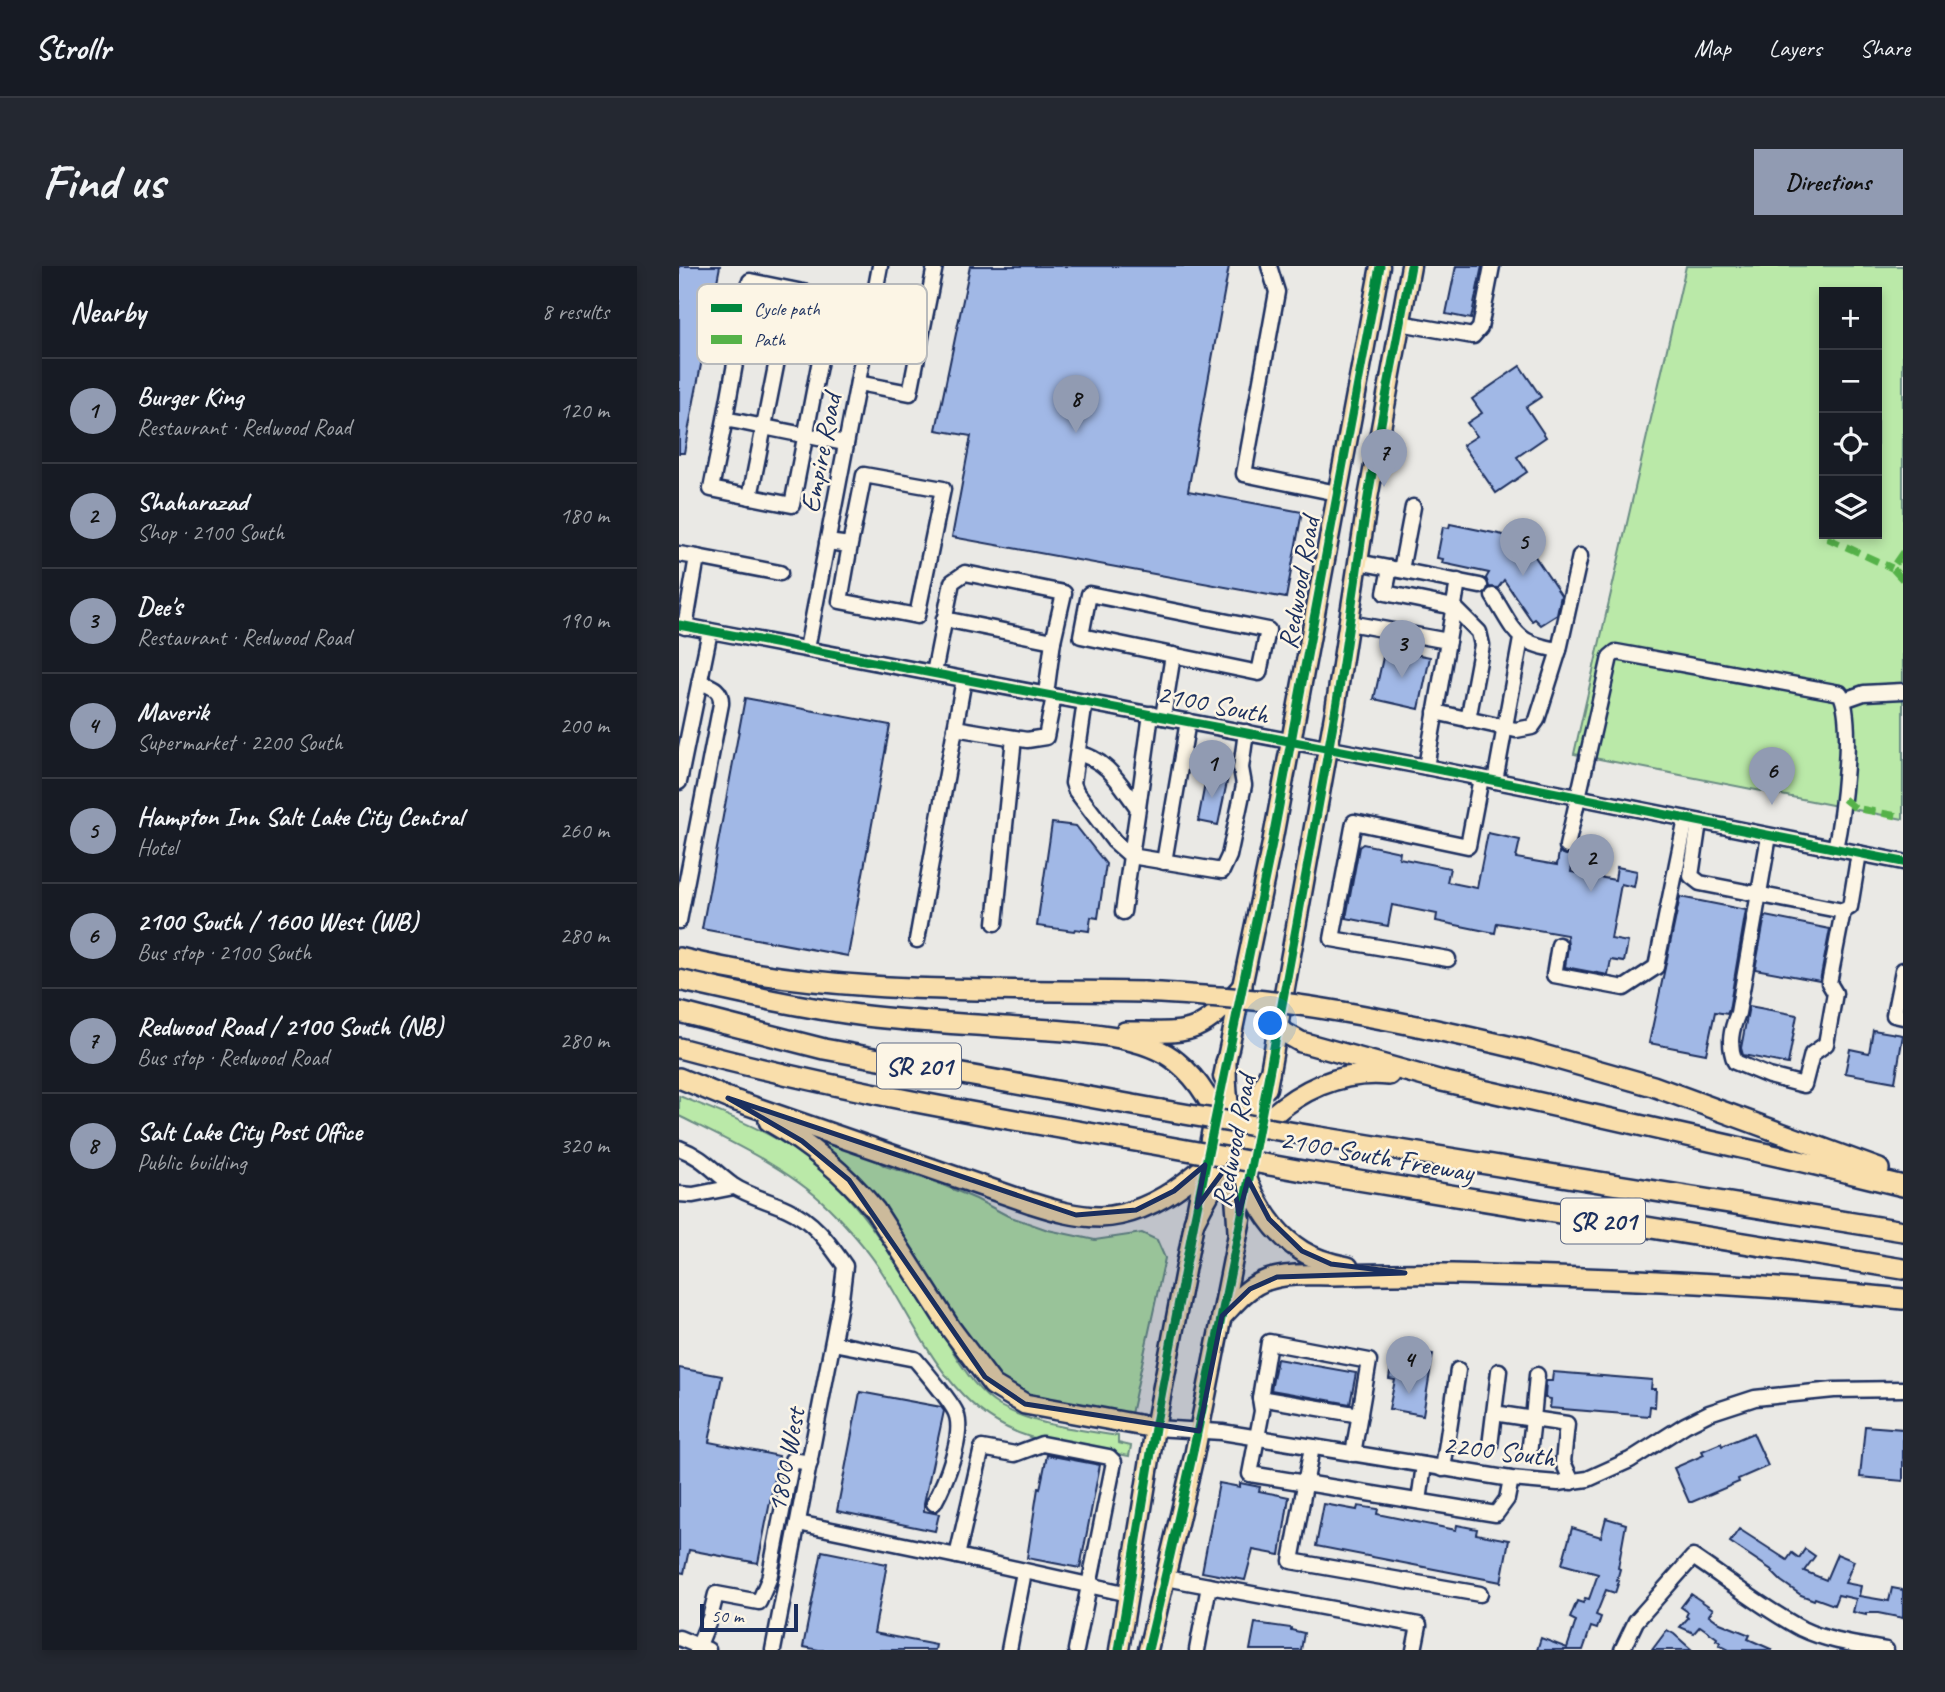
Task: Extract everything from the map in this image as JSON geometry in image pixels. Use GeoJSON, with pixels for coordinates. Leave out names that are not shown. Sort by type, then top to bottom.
{"type":"FeatureCollection","features":[{"type":"Feature","properties":{"kind":"highway"},"geometry":{"type":"LineString","coordinates":[[679,958],[779,979],[843,986],[1144,992],[1223,997],[1323,1008],[1430,1027],[1529,1051],[1653,1086],[1903,1178]]}},
{"type":"Feature","properties":{"kind":"highway"},"geometry":{"type":"LineString","coordinates":[[679,980],[866,1016],[1075,1032],[1170,1032],[1195,1029],[1213,1018],[1242,987]]}},
{"type":"Feature","properties":{"kind":"highway","name":"2100 South Freeway"},"geometry":{"type":"LineString","coordinates":[[679,1012],[824,1049],[1161,1110],[1903,1231]]}},
{"type":"Feature","properties":{"kind":"highway"},"geometry":{"type":"LineString","coordinates":[[1278,1029],[1301,1042],[1442,1081],[1553,1104],[1903,1186]]}},
{"type":"Feature","properties":{"kind":"highway"},"geometry":{"type":"LineString","coordinates":[[1075,1032],[1140,1043],[1163,1052],[1189,1073],[1206,1094],[1269,1219],[1290,1243],[1331,1264],[1405,1273]]}},
{"type":"Feature","properties":{"kind":"highway","name":"2100 South Freeway"},"geometry":{"type":"LineString","coordinates":[[679,1048],[826,1085],[943,1109],[1903,1269]]}},
{"type":"Feature","properties":{"kind":"highway"},"geometry":{"type":"LineString","coordinates":[[1226,1062],[1238,1231]]}},
{"type":"Feature","properties":{"kind":"highway"},"geometry":{"type":"LineString","coordinates":[[1194,1223],[1269,1074]]}},
{"type":"Feature","properties":{"kind":"highway"},"geometry":{"type":"LineString","coordinates":[[679,1078],[727,1098],[1031,1203],[1076,1215],[1101,1217],[1136,1210],[1174,1191],[1305,1092],[1341,1077],[1383,1074],[1442,1081]]}},
{"type":"Feature","properties":{"kind":"highway"},"geometry":{"type":"LineString","coordinates":[[727,1098],[803,1141],[834,1165],[855,1187],[874,1210],[951,1329],[993,1385],[1025,1404],[1155,1428]]}},
{"type":"Feature","properties":{"kind":"highway"},"geometry":{"type":"LineString","coordinates":[[1222,1316],[1255,1286],[1277,1277],[1405,1273],[1711,1283],[1903,1299]]}},
{"type":"Feature","properties":{"kind":"main road","name":"Redwood Road"},"geometry":{"type":"LineString","coordinates":[[1119,1650],[1155,1428],[1215,1111],[1291,741],[1380,266]]}},
{"type":"Feature","properties":{"kind":"main road","name":"Redwood Road"},"geometry":{"type":"LineString","coordinates":[[1148,1650],[1199,1431],[1278,1029],[1411,266]]}},
{"type":"Feature","properties":{"kind":"street","name":"Empire Road"},"geometry":{"type":"LineString","coordinates":[[877,284],[880,266]]}},
{"type":"Feature","properties":{"kind":"street"},"geometry":{"type":"LineString","coordinates":[[927,307],[935,266]]}},
{"type":"Feature","properties":{"kind":"street"},"geometry":{"type":"LineString","coordinates":[[1269,266],[1277,292],[1244,474],[1338,493]]}},
{"type":"Feature","properties":{"kind":"street"},"geometry":{"type":"LineString","coordinates":[[1400,323],[1473,336],[1480,328],[1492,266]]}},
{"type":"Feature","properties":{"kind":"street"},"geometry":{"type":"LineString","coordinates":[[735,364],[711,489],[792,505],[819,364]]}},
{"type":"Feature","properties":{"kind":"street"},"geometry":{"type":"LineString","coordinates":[[750,497],[776,364]]}},
{"type":"Feature","properties":{"kind":"street","name":"Empire Road"},"geometry":{"type":"LineString","coordinates":[[807,649],[862,364]]}},
{"type":"Feature","properties":{"kind":"street"},"geometry":{"type":"LineString","coordinates":[[858,383],[910,393],[916,364]]}},
{"type":"Feature","properties":{"kind":"street"},"geometry":{"type":"LineString","coordinates":[[725,419],[846,443]]}},
{"type":"Feature","properties":{"kind":"street"},"geometry":{"type":"LineString","coordinates":[[864,475],[943,489],[917,616],[840,601],[851,545],[864,475]]}},
{"type":"Feature","properties":{"kind":"street"},"geometry":{"type":"LineString","coordinates":[[1413,507],[1385,593],[1454,607],[1479,632],[1482,645],[1468,720]]}},
{"type":"Feature","properties":{"kind":"street"},"geometry":{"type":"LineString","coordinates":[[827,542],[851,545]]}},
{"type":"Feature","properties":{"kind":"street"},"geometry":{"type":"LineString","coordinates":[[679,554],[780,573]]}},
{"type":"Feature","properties":{"kind":"street"},"geometry":{"type":"LineString","coordinates":[[1435,712],[1503,727],[1532,727],[1537,720],[1559,650],[1580,556]]}},
{"type":"Feature","properties":{"kind":"street"},"geometry":{"type":"LineString","coordinates":[[682,626],[697,557]]}},
{"type":"Feature","properties":{"kind":"street"},"geometry":{"type":"LineString","coordinates":[[1358,562],[1480,586]]}},
{"type":"Feature","properties":{"kind":"street"},"geometry":{"type":"LineString","coordinates":[[934,673],[952,582],[965,573],[1064,593],[1053,641],[1046,737],[1027,740],[955,728]]}},
{"type":"Feature","properties":{"kind":"street"},"geometry":{"type":"LineString","coordinates":[[1426,767],[1458,581]]}},
{"type":"Feature","properties":{"kind":"street"},"geometry":{"type":"LineString","coordinates":[[1089,594],[1268,631],[1259,673],[1173,655],[1081,636],[1089,594]]}},
{"type":"Feature","properties":{"kind":"street"},"geometry":{"type":"LineString","coordinates":[[1493,596],[1521,639],[1536,647],[1559,650]]}},
{"type":"Feature","properties":{"kind":"street"},"geometry":{"type":"LineString","coordinates":[[944,619],[1053,641]]}},
{"type":"Feature","properties":{"kind":"street"},"geometry":{"type":"LineString","coordinates":[[1349,623],[1448,641]]}},
{"type":"Feature","properties":{"kind":"street","name":"2100 South"},"geometry":{"type":"LineString","coordinates":[[682,626],[1328,748],[1903,862]]}},
{"type":"Feature","properties":{"kind":"street"},"geometry":{"type":"LineString","coordinates":[[679,782],[710,631]]}},
{"type":"Feature","properties":{"kind":"street"},"geometry":{"type":"LineString","coordinates":[[1448,959],[1332,939],[1354,822],[1468,846],[1503,727],[1521,639]]}},
{"type":"Feature","properties":{"kind":"street"},"geometry":{"type":"LineString","coordinates":[[1567,846],[1610,657],[1616,652],[1840,693],[1844,700],[1846,750],[1843,811],[1835,849]]}},
{"type":"Feature","properties":{"kind":"street"},"geometry":{"type":"LineString","coordinates":[[1123,912],[1138,808],[1157,715],[1173,655]]}},
{"type":"Feature","properties":{"kind":"street"},"geometry":{"type":"LineString","coordinates":[[917,940],[964,679]]}},
{"type":"Feature","properties":{"kind":"street"},"geometry":{"type":"LineString","coordinates":[[679,921],[721,705],[717,690],[700,682]]}},
{"type":"Feature","properties":{"kind":"street"},"geometry":{"type":"LineString","coordinates":[[1844,700],[1864,693],[1903,691]]}},
{"type":"Feature","properties":{"kind":"street"},"geometry":{"type":"LineString","coordinates":[[1085,702],[1073,783],[1076,791],[1114,841],[1131,856],[1222,871],[1229,856],[1244,785],[1241,768],[1247,733]]}},
{"type":"Feature","properties":{"kind":"street"},"geometry":{"type":"LineString","coordinates":[[1164,862],[1188,721]]}},
{"type":"Feature","properties":{"kind":"street"},"geometry":{"type":"LineString","coordinates":[[995,923],[1014,738]]}},
{"type":"Feature","properties":{"kind":"street"},"geometry":{"type":"LineString","coordinates":[[1078,754],[1090,755],[1106,767],[1138,808]]}},
{"type":"Feature","properties":{"kind":"street"},"geometry":{"type":"LineString","coordinates":[[1693,821],[1691,876],[1700,883],[1759,895],[1843,911],[1850,907],[1859,853]]}},
{"type":"Feature","properties":{"kind":"street"},"geometry":{"type":"LineString","coordinates":[[1559,945],[1554,975],[1624,988],[1656,967],[1693,821]]}},
{"type":"Feature","properties":{"kind":"street"},"geometry":{"type":"LineString","coordinates":[[1769,836],[1730,1048],[1735,1062],[1769,1076],[1804,1085],[1812,1054],[1826,1044],[1835,993],[1829,984],[1843,911]]}},
{"type":"Feature","properties":{"kind":"street"},"geometry":{"type":"LineString","coordinates":[[1903,970],[1894,1015],[1903,1017]]}},
{"type":"Feature","properties":{"kind":"street"},"geometry":{"type":"LineString","coordinates":[[679,1148],[697,1155],[734,1187]]}},
{"type":"Feature","properties":{"kind":"street"},"geometry":{"type":"LineString","coordinates":[[679,1194],[693,1195],[734,1187]]}},
{"type":"Feature","properties":{"kind":"street","name":"1800 West"},"geometry":{"type":"LineString","coordinates":[[734,1187],[790,1210],[811,1223],[845,1266],[833,1343],[773,1650]]}},
{"type":"Feature","properties":{"kind":"street"},"geometry":{"type":"LineString","coordinates":[[1353,1454],[1369,1361],[1269,1342],[1260,1398],[1262,1411],[1250,1474],[1496,1514],[1507,1499],[1511,1479]]}},
{"type":"Feature","properties":{"kind":"street"},"geometry":{"type":"LineString","coordinates":[[833,1343],[915,1359],[956,1413],[958,1433],[943,1487],[934,1503]]}},
{"type":"Feature","properties":{"kind":"street"},"geometry":{"type":"LineString","coordinates":[[1443,1468],[1458,1370]]}},
{"type":"Feature","properties":{"kind":"street"},"geometry":{"type":"LineString","coordinates":[[1490,1446],[1499,1371]]}},
{"type":"Feature","properties":{"kind":"street"},"geometry":{"type":"LineString","coordinates":[[1529,1454],[1537,1375]]}},
{"type":"Feature","properties":{"kind":"street","name":"2200 South"},"geometry":{"type":"LineString","coordinates":[[1155,1428],[1256,1438],[1541,1483],[1572,1482],[1607,1472],[1685,1425],[1755,1398],[1783,1394],[1903,1389]]}},
{"type":"Feature","properties":{"kind":"street"},"geometry":{"type":"LineString","coordinates":[[1260,1398],[1360,1415]]}},
{"type":"Feature","properties":{"kind":"street"},"geometry":{"type":"LineString","coordinates":[[1494,1413],[1567,1424],[1563,1462],[1572,1482]]}},
{"type":"Feature","properties":{"kind":"street"},"geometry":{"type":"LineString","coordinates":[[957,1556],[982,1448],[1015,1454],[1042,1444],[1109,1457],[1114,1462],[1076,1650]]}},
{"type":"Feature","properties":{"kind":"street"},"geometry":{"type":"LineString","coordinates":[[1312,1447],[1291,1561],[1479,1594]]}},
{"type":"Feature","properties":{"kind":"street"},"geometry":{"type":"LineString","coordinates":[[680,1641],[701,1648],[716,1594],[759,1602],[769,1579],[792,1460],[810,1463]]}},
{"type":"Feature","properties":{"kind":"street"},"geometry":{"type":"LineString","coordinates":[[1419,1501],[1424,1465]]}},
{"type":"Feature","properties":{"kind":"street"},"geometry":{"type":"LineString","coordinates":[[797,1523],[1129,1594]]}},
{"type":"Feature","properties":{"kind":"street"},"geometry":{"type":"LineString","coordinates":[[1622,1650],[1636,1620],[1693,1557],[1804,1630],[1840,1641],[1886,1650]]}},
{"type":"Feature","properties":{"kind":"street"},"geometry":{"type":"LineString","coordinates":[[1009,1650],[1024,1572]]}},
{"type":"Feature","properties":{"kind":"street"},"geometry":{"type":"LineString","coordinates":[[1165,1578],[1419,1625],[1414,1650]]}},
{"type":"Feature","properties":{"kind":"street"},"geometry":{"type":"LineString","coordinates":[[1197,1650],[1209,1586]]}},
{"type":"Feature","properties":{"kind":"highlighted area"},"geometry":{"type":"Polygon","coordinates":[[[728,1098],[1076,1215],[1136,1210],[1174,1191],[1205,1165],[1197,1207],[1230,1162],[1239,1214],[1248,1179],[1269,1219],[1302,1251],[1331,1264],[1405,1273],[1277,1277],[1250,1289],[1222,1316],[1199,1431],[1025,1404],[985,1377],[849,1180],[802,1141],[728,1098]]]}},
{"type":"Feature","properties":{"kind":"green space"},"geometry":{"type":"Polygon","coordinates":[[[1686,266],[1903,266],[1903,819],[1574,754],[1686,266]]]}},
{"type":"Feature","properties":{"kind":"green space"},"geometry":{"type":"Polygon","coordinates":[[[679,1096],[765,1132],[804,1156],[839,1187],[881,1241],[968,1374],[991,1400],[1028,1418],[1118,1436],[1118,1443],[1131,1446],[1129,1456],[1030,1437],[1003,1426],[979,1410],[941,1369],[877,1264],[835,1214],[782,1171],[679,1116],[679,1096]]]}},
{"type":"Feature","properties":{"kind":"green space"},"geometry":{"type":"Polygon","coordinates":[[[826,1141],[868,1155],[885,1166],[938,1183],[1008,1216],[1048,1230],[1095,1240],[1142,1233],[1157,1240],[1165,1258],[1131,1414],[1050,1402],[1023,1394],[994,1376],[822,1149],[826,1141]]]}},
{"type":"Feature","properties":{"kind":"building"},"geometry":{"type":"Polygon","coordinates":[[[679,266],[720,266],[717,284],[697,284],[697,364],[701,364],[684,453],[679,453],[679,266]]]}},
{"type":"Feature","properties":{"kind":"building"},"geometry":{"type":"Polygon","coordinates":[[[970,266],[1229,266],[1188,491],[1302,512],[1286,598],[952,537],[971,436],[936,430],[970,266]]]}},
{"type":"Feature","properties":{"kind":"building"},"geometry":{"type":"Polygon","coordinates":[[[1456,266],[1482,266],[1471,319],[1446,314],[1456,266]]]}},
{"type":"Feature","properties":{"kind":"building"},"geometry":{"type":"Polygon","coordinates":[[[1520,366],[1541,397],[1526,407],[1546,437],[1517,457],[1527,472],[1496,493],[1463,445],[1477,436],[1467,423],[1482,413],[1472,399],[1520,366]]]}},
{"type":"Feature","properties":{"kind":"building"},"geometry":{"type":"Polygon","coordinates":[[[1450,524],[1523,539],[1561,595],[1557,615],[1541,625],[1535,619],[1532,621],[1504,580],[1498,588],[1489,587],[1486,578],[1489,573],[1442,563],[1443,559],[1437,558],[1443,527],[1449,528],[1450,524]]]}},
{"type":"Feature","properties":{"kind":"building"},"geometry":{"type":"Polygon","coordinates":[[[1385,648],[1430,657],[1419,709],[1374,699],[1385,648]]]}},
{"type":"Feature","properties":{"kind":"building"},"geometry":{"type":"Polygon","coordinates":[[[745,698],[890,725],[848,956],[702,929],[745,698]]]}},
{"type":"Feature","properties":{"kind":"building"},"geometry":{"type":"Polygon","coordinates":[[[1207,773],[1228,777],[1218,825],[1198,821],[1207,773]]]}},
{"type":"Feature","properties":{"kind":"building"},"geometry":{"type":"Polygon","coordinates":[[[1052,823],[1076,826],[1106,864],[1098,918],[1091,917],[1089,931],[1037,926],[1052,823]]]}},
{"type":"Feature","properties":{"kind":"building"},"geometry":{"type":"Polygon","coordinates":[[[1488,833],[1520,840],[1516,858],[1557,865],[1559,852],[1574,855],[1571,872],[1615,880],[1617,867],[1637,871],[1634,887],[1621,884],[1611,939],[1628,942],[1624,962],[1611,960],[1608,975],[1565,967],[1567,935],[1497,923],[1495,933],[1436,921],[1437,914],[1392,905],[1388,926],[1346,918],[1359,847],[1363,844],[1400,852],[1399,858],[1450,868],[1447,882],[1477,888],[1488,833]]]}},
{"type":"Feature","properties":{"kind":"building"},"geometry":{"type":"Polygon","coordinates":[[[1680,897],[1746,910],[1729,1010],[1727,1014],[1715,1012],[1706,1054],[1649,1043],[1680,897]]]}},
{"type":"Feature","properties":{"kind":"building"},"geometry":{"type":"Polygon","coordinates":[[[1765,916],[1830,929],[1820,981],[1755,969],[1765,916]]]}},
{"type":"Feature","properties":{"kind":"building"},"geometry":{"type":"Polygon","coordinates":[[[1749,1006],[1797,1015],[1788,1064],[1743,1055],[1741,1048],[1749,1006]]]}},
{"type":"Feature","properties":{"kind":"building"},"geometry":{"type":"Polygon","coordinates":[[[1873,1030],[1903,1035],[1895,1082],[1845,1073],[1850,1049],[1869,1053],[1873,1030]]]}},
{"type":"Feature","properties":{"kind":"building"},"geometry":{"type":"Polygon","coordinates":[[[1398,1348],[1433,1354],[1423,1415],[1389,1409],[1395,1380],[1389,1379],[1391,1365],[1395,1366],[1398,1348]]]}},
{"type":"Feature","properties":{"kind":"building"},"geometry":{"type":"Polygon","coordinates":[[[1277,1359],[1356,1373],[1350,1404],[1271,1390],[1277,1359]]]}},
{"type":"Feature","properties":{"kind":"building"},"geometry":{"type":"Polygon","coordinates":[[[679,1368],[722,1376],[709,1442],[779,1456],[758,1563],[689,1550],[684,1573],[679,1572],[679,1368]]]}},
{"type":"Feature","properties":{"kind":"building"},"geometry":{"type":"Polygon","coordinates":[[[1553,1372],[1652,1380],[1651,1389],[1656,1389],[1655,1407],[1650,1406],[1649,1416],[1550,1408],[1551,1399],[1545,1398],[1546,1381],[1552,1381],[1553,1372]]]}},
{"type":"Feature","properties":{"kind":"building"},"geometry":{"type":"Polygon","coordinates":[[[860,1392],[941,1407],[944,1411],[924,1503],[924,1511],[939,1514],[935,1531],[837,1511],[860,1392]]]}},
{"type":"Feature","properties":{"kind":"building"},"geometry":{"type":"Polygon","coordinates":[[[1865,1426],[1903,1429],[1903,1481],[1860,1477],[1865,1426]]]}},
{"type":"Feature","properties":{"kind":"building"},"geometry":{"type":"Polygon","coordinates":[[[1753,1433],[1768,1466],[1738,1479],[1739,1482],[1689,1502],[1674,1468],[1704,1455],[1702,1451],[1753,1433]]]}},
{"type":"Feature","properties":{"kind":"building"},"geometry":{"type":"Polygon","coordinates":[[[1047,1455],[1100,1465],[1080,1568],[1027,1558],[1038,1488],[1040,1489],[1047,1455]]]}},
{"type":"Feature","properties":{"kind":"building"},"geometry":{"type":"Polygon","coordinates":[[[1219,1483],[1260,1487],[1259,1491],[1289,1497],[1280,1555],[1253,1550],[1245,1580],[1202,1572],[1219,1483]]]}},
{"type":"Feature","properties":{"kind":"building"},"geometry":{"type":"Polygon","coordinates":[[[1324,1504],[1357,1510],[1358,1506],[1378,1509],[1377,1514],[1456,1530],[1457,1525],[1477,1529],[1476,1534],[1509,1540],[1501,1582],[1316,1546],[1324,1504]]]}},
{"type":"Feature","properties":{"kind":"building"},"geometry":{"type":"Polygon","coordinates":[[[1606,1518],[1626,1524],[1618,1568],[1619,1581],[1615,1593],[1606,1590],[1596,1615],[1601,1617],[1597,1629],[1591,1627],[1583,1650],[1537,1650],[1541,1638],[1567,1648],[1576,1621],[1570,1618],[1577,1601],[1583,1603],[1585,1598],[1589,1599],[1598,1574],[1562,1564],[1572,1528],[1601,1537],[1606,1518]]]}},
{"type":"Feature","properties":{"kind":"building"},"geometry":{"type":"Polygon","coordinates":[[[1739,1529],[1787,1560],[1792,1553],[1799,1558],[1805,1549],[1815,1556],[1804,1571],[1826,1580],[1837,1554],[1854,1561],[1845,1583],[1861,1586],[1859,1596],[1889,1601],[1892,1588],[1903,1590],[1903,1618],[1853,1612],[1856,1599],[1838,1595],[1834,1605],[1801,1595],[1781,1581],[1773,1571],[1730,1542],[1739,1529]]]}},
{"type":"Feature","properties":{"kind":"building"},"geometry":{"type":"Polygon","coordinates":[[[822,1551],[887,1564],[874,1633],[936,1645],[935,1650],[819,1650],[803,1647],[822,1551]]]}},
{"type":"Feature","properties":{"kind":"building"},"geometry":{"type":"Polygon","coordinates":[[[1691,1594],[1713,1609],[1709,1615],[1720,1623],[1750,1635],[1748,1639],[1773,1650],[1729,1650],[1719,1645],[1717,1638],[1700,1626],[1694,1633],[1680,1627],[1688,1618],[1688,1612],[1681,1607],[1691,1594]]]}},
{"type":"Feature","properties":{"kind":"building"},"geometry":{"type":"Polygon","coordinates":[[[1255,1623],[1291,1628],[1304,1633],[1301,1650],[1250,1650],[1255,1623]]]}},
{"type":"Feature","properties":{"kind":"building"},"geometry":{"type":"Polygon","coordinates":[[[1667,1630],[1674,1634],[1692,1650],[1652,1650],[1667,1630]]]}},
{"type":"Feature","properties":{"kind":"marked path"},"geometry":{"type":"LineString","coordinates":[[1829,539],[1892,568]]}},
{"type":"Feature","properties":{"kind":"marked path"},"geometry":{"type":"LineString","coordinates":[[1903,552],[1892,568],[1903,580]]}},
{"type":"Feature","properties":{"kind":"marked path"},"geometry":{"type":"LineString","coordinates":[[1844,799],[1855,808],[1903,817]]}},
{"type":"Feature","properties":{"kind":"cycle path"},"geometry":{"type":"LineString","coordinates":[[1119,1650],[1155,1428],[1194,1222],[1272,843],[1380,266]]}},
{"type":"Feature","properties":{"kind":"cycle path"},"geometry":{"type":"LineString","coordinates":[[1148,1650],[1201,1417],[1271,1065],[1335,713],[1372,473],[1411,266]]}},
{"type":"Feature","properties":{"kind":"cycle path"},"geometry":{"type":"LineString","coordinates":[[679,625],[1426,767],[1903,862]]}},
{"type":"Feature","properties":{"kind":"place","name":"Salt Lake City Post Office"},"geometry":{"type":"Point","coordinates":[1076,433]}},
{"type":"Feature","properties":{"kind":"place","name":"Redwood Road / 2100 South (NB)"},"geometry":{"type":"Point","coordinates":[1384,487]}},
{"type":"Feature","properties":{"kind":"place","name":"Hampton Inn Salt Lake City Central"},"geometry":{"type":"Point","coordinates":[1523,576]}},
{"type":"Feature","properties":{"kind":"place","name":"Dee's"},"geometry":{"type":"Point","coordinates":[1402,678]}},
{"type":"Feature","properties":{"kind":"place","name":"Burger King"},"geometry":{"type":"Point","coordinates":[1212,798]}},
{"type":"Feature","properties":{"kind":"place","name":"2100 South / 1600 West (WB)"},"geometry":{"type":"Point","coordinates":[1772,805]}},
{"type":"Feature","properties":{"kind":"place","name":"Shaharazad"},"geometry":{"type":"Point","coordinates":[1591,892]}},
{"type":"Feature","properties":{"kind":"place","name":"Maverik"},"geometry":{"type":"Point","coordinates":[1409,1394]}}]}
